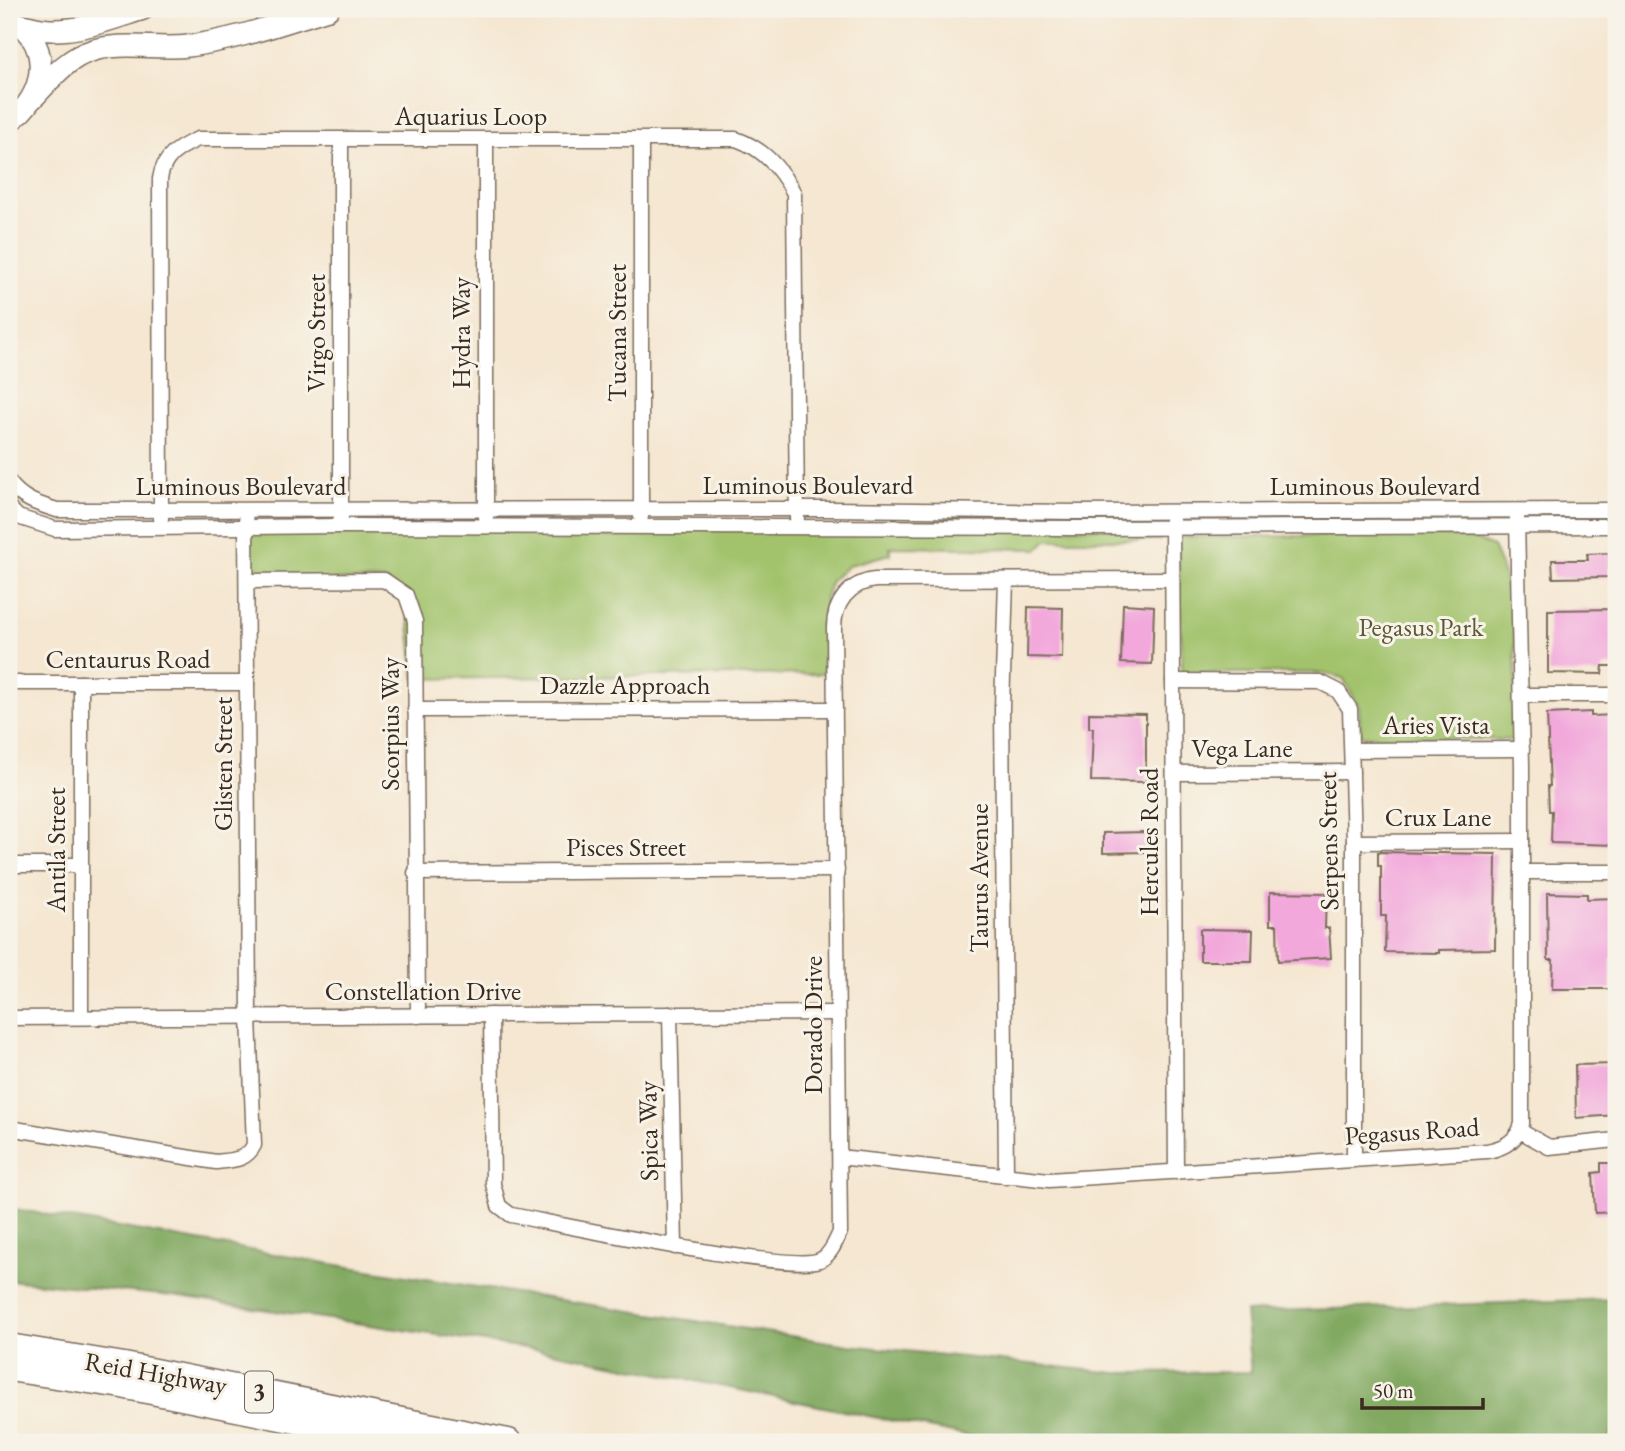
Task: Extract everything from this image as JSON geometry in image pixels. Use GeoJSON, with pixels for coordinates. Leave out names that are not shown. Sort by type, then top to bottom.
{"type":"FeatureCollection","features":[{"type":"Feature","properties":{"kind":"highway","name":"Reid Highway"},"geometry":{"type":"LineString","coordinates":[[9,1347],[124,1366],[508,1442]]}},
{"type":"Feature","properties":{"kind":"highway","name":"Reid Highway"},"geometry":{"type":"LineString","coordinates":[[9,1368],[122,1385],[406,1442]]}},
{"type":"Feature","properties":{"kind":"main road"},"geometry":{"type":"LineString","coordinates":[[14,21],[50,30],[66,29],[95,24],[143,9]]}},
{"type":"Feature","properties":{"kind":"main road"},"geometry":{"type":"LineString","coordinates":[[9,122],[23,111],[66,64],[91,51],[119,47],[186,46],[233,38],[328,9]]}},
{"type":"Feature","properties":{"kind":"main road"},"geometry":{"type":"LineString","coordinates":[[14,21],[30,36],[39,58],[39,83],[33,98]]}},
{"type":"Feature","properties":{"kind":"street","name":"Aquarius Loop"},"geometry":{"type":"LineString","coordinates":[[161,529],[161,169],[180,147],[198,139],[736,139],[754,145],[782,171],[794,192],[797,527]]}},
{"type":"Feature","properties":{"kind":"street","name":"Virgo Street"},"geometry":{"type":"LineString","coordinates":[[341,140],[341,526]]}},
{"type":"Feature","properties":{"kind":"street","name":"Hydra Way"},"geometry":{"type":"LineString","coordinates":[[486,140],[486,526]]}},
{"type":"Feature","properties":{"kind":"street","name":"Tucana Street"},"geometry":{"type":"LineString","coordinates":[[641,140],[641,526]]}},
{"type":"Feature","properties":{"kind":"street","name":"Luminous Boulevard"},"geometry":{"type":"LineString","coordinates":[[9,482],[14,490],[30,502],[57,510],[1616,510]]}},
{"type":"Feature","properties":{"kind":"street","name":"Luminous Boulevard"},"geometry":{"type":"LineString","coordinates":[[9,508],[18,517],[55,529],[341,526],[1616,526]]}},
{"type":"Feature","properties":{"kind":"street"},"geometry":{"type":"LineString","coordinates":[[1517,510],[1522,749],[1520,1131],[1549,1147],[1616,1140]]}},
{"type":"Feature","properties":{"kind":"street","name":"Glisten Street"},"geometry":{"type":"LineString","coordinates":[[9,1128],[216,1162],[240,1159],[250,1154],[254,1145],[249,1017],[246,511]]}},
{"type":"Feature","properties":{"kind":"street","name":"Hercules Road"},"geometry":{"type":"LineString","coordinates":[[1172,511],[1175,1172]]}},
{"type":"Feature","properties":{"kind":"street","name":"Dorado Drive"},"geometry":{"type":"LineString","coordinates":[[491,1015],[493,1184],[499,1206],[510,1215],[675,1247],[801,1264],[822,1259],[834,1245],[840,1232],[834,620],[839,603],[858,584],[875,580],[1172,579]]}},
{"type":"Feature","properties":{"kind":"street","name":"Scorpius Way"},"geometry":{"type":"LineString","coordinates":[[248,581],[384,580],[406,595],[415,621],[418,1016]]}},
{"type":"Feature","properties":{"kind":"street","name":"Taurus Avenue"},"geometry":{"type":"LineString","coordinates":[[1006,580],[1002,708],[1006,1177]]}},
{"type":"Feature","properties":{"kind":"street","name":"Serpens Street"},"geometry":{"type":"LineString","coordinates":[[1173,681],[1327,683],[1338,691],[1350,709],[1354,842],[1354,1160]]}},
{"type":"Feature","properties":{"kind":"street","name":"Centaurus Road"},"geometry":{"type":"LineString","coordinates":[[9,683],[247,683]]}},
{"type":"Feature","properties":{"kind":"street","name":"Antila Street"},"geometry":{"type":"LineString","coordinates":[[81,683],[81,1017]]}},
{"type":"Feature","properties":{"kind":"street"},"geometry":{"type":"LineString","coordinates":[[1521,695],[1616,695]]}},
{"type":"Feature","properties":{"kind":"street","name":"Dazzle Approach"},"geometry":{"type":"LineString","coordinates":[[415,710],[835,709]]}},
{"type":"Feature","properties":{"kind":"street","name":"Aries Vista"},"geometry":{"type":"LineString","coordinates":[[1352,750],[1522,749]]}},
{"type":"Feature","properties":{"kind":"street","name":"Vega Lane"},"geometry":{"type":"LineString","coordinates":[[1174,773],[1352,772]]}},
{"type":"Feature","properties":{"kind":"street","name":"Crux Lane"},"geometry":{"type":"LineString","coordinates":[[1354,842],[1522,841]]}},
{"type":"Feature","properties":{"kind":"street"},"geometry":{"type":"LineString","coordinates":[[9,865],[80,865]]}},
{"type":"Feature","properties":{"kind":"street","name":"Pisces Street"},"geometry":{"type":"LineString","coordinates":[[415,873],[837,870]]}},
{"type":"Feature","properties":{"kind":"street"},"geometry":{"type":"LineString","coordinates":[[1522,872],[1616,872]]}},
{"type":"Feature","properties":{"kind":"street","name":"Constellation Drive"},"geometry":{"type":"LineString","coordinates":[[9,1018],[837,1013]]}},
{"type":"Feature","properties":{"kind":"street","name":"Spica Way"},"geometry":{"type":"LineString","coordinates":[[670,1014],[675,1247]]}},
{"type":"Feature","properties":{"kind":"street","name":"Pegasus Road"},"geometry":{"type":"LineString","coordinates":[[848,1158],[1049,1180],[1499,1149],[1510,1143],[1520,1131]]}},
{"type":"Feature","properties":{"kind":"green space"},"geometry":{"type":"Polygon","coordinates":[[[247,528],[1160,528],[1160,540],[1047,540],[1038,549],[890,547],[890,554],[849,565],[831,581],[825,598],[824,674],[415,679],[406,595],[384,580],[248,581],[247,528]]]}},
{"type":"Feature","properties":{"kind":"green space","name":"Pegasus Park"},"geometry":{"type":"Polygon","coordinates":[[[1446,535],[1477,540],[1493,547],[1502,570],[1509,593],[1515,642],[1516,740],[1361,736],[1359,706],[1343,678],[1322,673],[1182,673],[1178,537],[1446,535]]]}},
{"type":"Feature","properties":{"kind":"green space"},"geometry":{"type":"Polygon","coordinates":[[[9,1208],[349,1267],[848,1345],[1116,1373],[1251,1372],[1245,1312],[1616,1297],[1616,1424],[1607,1442],[997,1442],[552,1352],[172,1296],[9,1280],[9,1208]]]}},
{"type":"Feature","properties":{"kind":"building"},"geometry":{"type":"Polygon","coordinates":[[[1609,553],[1609,577],[1553,578],[1552,560],[1588,560],[1587,554],[1609,553]]]}},
{"type":"Feature","properties":{"kind":"building"},"geometry":{"type":"Polygon","coordinates":[[[1123,604],[1154,606],[1152,664],[1121,663],[1123,604]]]}},
{"type":"Feature","properties":{"kind":"building"},"geometry":{"type":"Polygon","coordinates":[[[1028,607],[1063,608],[1062,658],[1027,657],[1028,607]]]}},
{"type":"Feature","properties":{"kind":"building"},"geometry":{"type":"Polygon","coordinates":[[[1616,609],[1616,666],[1603,666],[1602,674],[1548,673],[1548,610],[1616,609]]]}},
{"type":"Feature","properties":{"kind":"building"},"geometry":{"type":"Polygon","coordinates":[[[1591,712],[1591,716],[1616,715],[1616,845],[1551,843],[1547,714],[1591,712]]]}},
{"type":"Feature","properties":{"kind":"building"},"geometry":{"type":"Polygon","coordinates":[[[1089,713],[1146,714],[1146,782],[1091,781],[1093,728],[1089,728],[1089,713]]]}},
{"type":"Feature","properties":{"kind":"building"},"geometry":{"type":"Polygon","coordinates":[[[1146,832],[1147,852],[1103,853],[1103,833],[1146,832]]]}},
{"type":"Feature","properties":{"kind":"building"},"geometry":{"type":"Polygon","coordinates":[[[1378,852],[1496,854],[1495,949],[1439,950],[1439,953],[1385,952],[1386,916],[1381,916],[1381,866],[1378,866],[1378,852]]]}},
{"type":"Feature","properties":{"kind":"building"},"geometry":{"type":"Polygon","coordinates":[[[1270,892],[1326,893],[1325,928],[1329,928],[1331,958],[1278,961],[1277,925],[1270,925],[1270,892]]]}},
{"type":"Feature","properties":{"kind":"building"},"geometry":{"type":"Polygon","coordinates":[[[1547,893],[1587,894],[1587,899],[1616,898],[1616,958],[1611,958],[1611,989],[1552,989],[1553,960],[1548,960],[1547,893]]]}},
{"type":"Feature","properties":{"kind":"building"},"geometry":{"type":"Polygon","coordinates":[[[1200,929],[1253,930],[1252,961],[1200,961],[1200,929]]]}},
{"type":"Feature","properties":{"kind":"building"},"geometry":{"type":"Polygon","coordinates":[[[1616,1064],[1616,1115],[1576,1118],[1575,1065],[1616,1064]]]}},
{"type":"Feature","properties":{"kind":"building"},"geometry":{"type":"Polygon","coordinates":[[[1601,1163],[1616,1163],[1616,1212],[1595,1213],[1593,1173],[1601,1172],[1601,1163]]]}}]}
